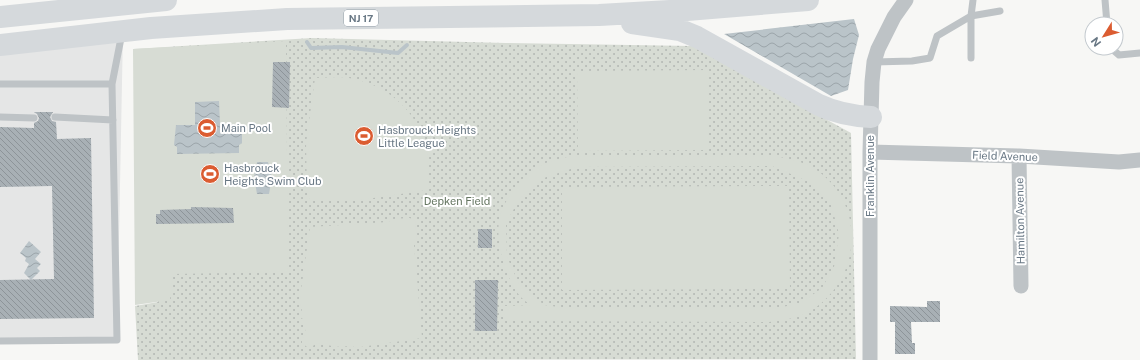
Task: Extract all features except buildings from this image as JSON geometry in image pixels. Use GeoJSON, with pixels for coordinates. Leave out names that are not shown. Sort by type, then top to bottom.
{"type":"FeatureCollection","features":[{"type":"Feature","properties":{"kind":"highway"},"geometry":{"type":"LineString","coordinates":[[0,17],[166,0]]}},
{"type":"Feature","properties":{"kind":"highway","name":"NJ 17"},"geometry":{"type":"LineString","coordinates":[[0,45],[123,31],[287,19],[599,15],[687,10],[808,0]]}},
{"type":"Feature","properties":{"kind":"highway"},"geometry":{"type":"LineString","coordinates":[[599,15],[639,24],[680,30],[697,37],[823,107],[854,116],[871,117]]}},
{"type":"Feature","properties":{"kind":"street","name":"Franklin Avenue"},"geometry":{"type":"LineString","coordinates":[[870,360],[870,152],[874,62],[884,36],[894,17],[906,0]]}},
{"type":"Feature","properties":{"kind":"street","name":"Field Avenue"},"geometry":{"type":"LineString","coordinates":[[870,152],[1019,156],[1119,162],[1140,160]]}},
{"type":"Feature","properties":{"kind":"street","name":"Hamilton Avenue"},"geometry":{"type":"LineString","coordinates":[[1019,156],[1021,286]]}},
{"type":"Feature","properties":{"kind":"lane"},"geometry":{"type":"LineString","coordinates":[[972,58],[971,16],[973,0]]}},
{"type":"Feature","properties":{"kind":"lane"},"geometry":{"type":"LineString","coordinates":[[1105,0],[1106,16]]}},
{"type":"Feature","properties":{"kind":"lane"},"geometry":{"type":"LineString","coordinates":[[874,62],[912,61],[930,58],[937,36],[971,16],[1000,11]]}},
{"type":"Feature","properties":{"kind":"lane"},"geometry":{"type":"LineString","coordinates":[[0,341],[117,340],[112,84],[123,31]]}},
{"type":"Feature","properties":{"kind":"lane"},"geometry":{"type":"LineString","coordinates":[[1124,55],[1140,53]]}},
{"type":"Feature","properties":{"kind":"lane"},"geometry":{"type":"LineString","coordinates":[[0,84],[112,84]]}},
{"type":"Feature","properties":{"kind":"lane"},"geometry":{"type":"LineString","coordinates":[[0,117],[34,118]]}},
{"type":"Feature","properties":{"kind":"lane"},"geometry":{"type":"LineString","coordinates":[[55,117],[113,120]]}},
{"type":"Feature","properties":{"kind":"shaded area"},"geometry":{"type":"Polygon","coordinates":[[[123,31],[117,340],[0,341],[0,48],[123,31]]]}},
{"type":"Feature","properties":{"kind":"green space","name":"Depken Field"},"geometry":{"type":"Polygon","coordinates":[[[312,38],[692,46],[851,133],[856,359],[138,360],[135,306],[158,302],[133,49],[312,38]]]}},
{"type":"Feature","properties":{"kind":"green space","name":"Hasbrouck Heights Swim Club"},"geometry":{"type":"Polygon","coordinates":[[[286,41],[288,272],[173,274],[170,300],[135,305],[133,49],[286,41]]]}},
{"type":"Feature","properties":{"kind":"green space"},"geometry":{"type":"Polygon","coordinates":[[[708,70],[709,150],[578,151],[577,71],[708,70]]]}},
{"type":"Feature","properties":{"kind":"green space","name":"Hasbrouck Heights Little League"},"geometry":{"type":"Polygon","coordinates":[[[345,77],[363,81],[375,86],[398,101],[415,121],[422,134],[428,158],[428,190],[360,200],[310,200],[307,195],[306,143],[315,78],[345,77]]]}},
{"type":"Feature","properties":{"kind":"green space"},"geometry":{"type":"Polygon","coordinates":[[[571,156],[780,157],[807,165],[815,169],[831,183],[843,200],[850,219],[852,238],[849,258],[842,277],[831,294],[815,308],[805,314],[793,318],[769,322],[505,321],[505,306],[530,305],[519,295],[504,266],[498,231],[502,210],[515,188],[534,169],[543,164],[571,156]],[[772,166],[577,167],[546,177],[520,198],[506,223],[507,257],[519,284],[544,305],[573,309],[773,309],[801,303],[822,288],[834,267],[839,234],[831,204],[807,181],[772,166]]]}},
{"type":"Feature","properties":{"kind":"green space"},"geometry":{"type":"Polygon","coordinates":[[[789,186],[790,289],[562,290],[562,187],[789,186]]]}},
{"type":"Feature","properties":{"kind":"green space"},"geometry":{"type":"Polygon","coordinates":[[[410,218],[415,221],[417,239],[414,244],[422,338],[354,348],[353,346],[332,347],[316,343],[311,348],[302,343],[302,339],[306,334],[303,319],[301,318],[302,306],[299,304],[310,227],[388,222],[393,219],[410,218]]]}},
{"type":"Feature","properties":{"kind":"water"},"geometry":{"type":"Polygon","coordinates":[[[854,19],[859,35],[848,90],[831,96],[724,34],[854,19]]]}},
{"type":"Feature","properties":{"kind":"water","name":"Main Pool"},"geometry":{"type":"Polygon","coordinates":[[[219,101],[220,124],[238,124],[239,131],[242,134],[242,143],[239,145],[239,153],[177,154],[177,147],[174,145],[176,125],[195,125],[195,102],[219,101]]]}},
{"type":"Feature","properties":{"kind":"water"},"geometry":{"type":"Polygon","coordinates":[[[257,162],[268,162],[272,177],[269,194],[257,194],[254,177],[257,162]]]}},
{"type":"Feature","properties":{"kind":"water"},"geometry":{"type":"Polygon","coordinates":[[[29,241],[41,252],[35,259],[41,264],[37,268],[40,271],[31,280],[24,273],[29,264],[25,261],[26,258],[20,253],[29,241]]]}},
{"type":"Feature","properties":{"kind":"waterway"},"geometry":{"type":"LineString","coordinates":[[307,42],[311,48],[342,47],[398,53],[407,45]]}},
{"type":"Feature","properties":{"kind":"place","name":"Main Pool"},"geometry":{"type":"Point","coordinates":[207,128]}},
{"type":"Feature","properties":{"kind":"place","name":"Hasbrouck Heights Little League"},"geometry":{"type":"Point","coordinates":[364,136]}},
{"type":"Feature","properties":{"kind":"place","name":"Hasbrouck Heights Swim Club"},"geometry":{"type":"Point","coordinates":[210,174]}}]}
